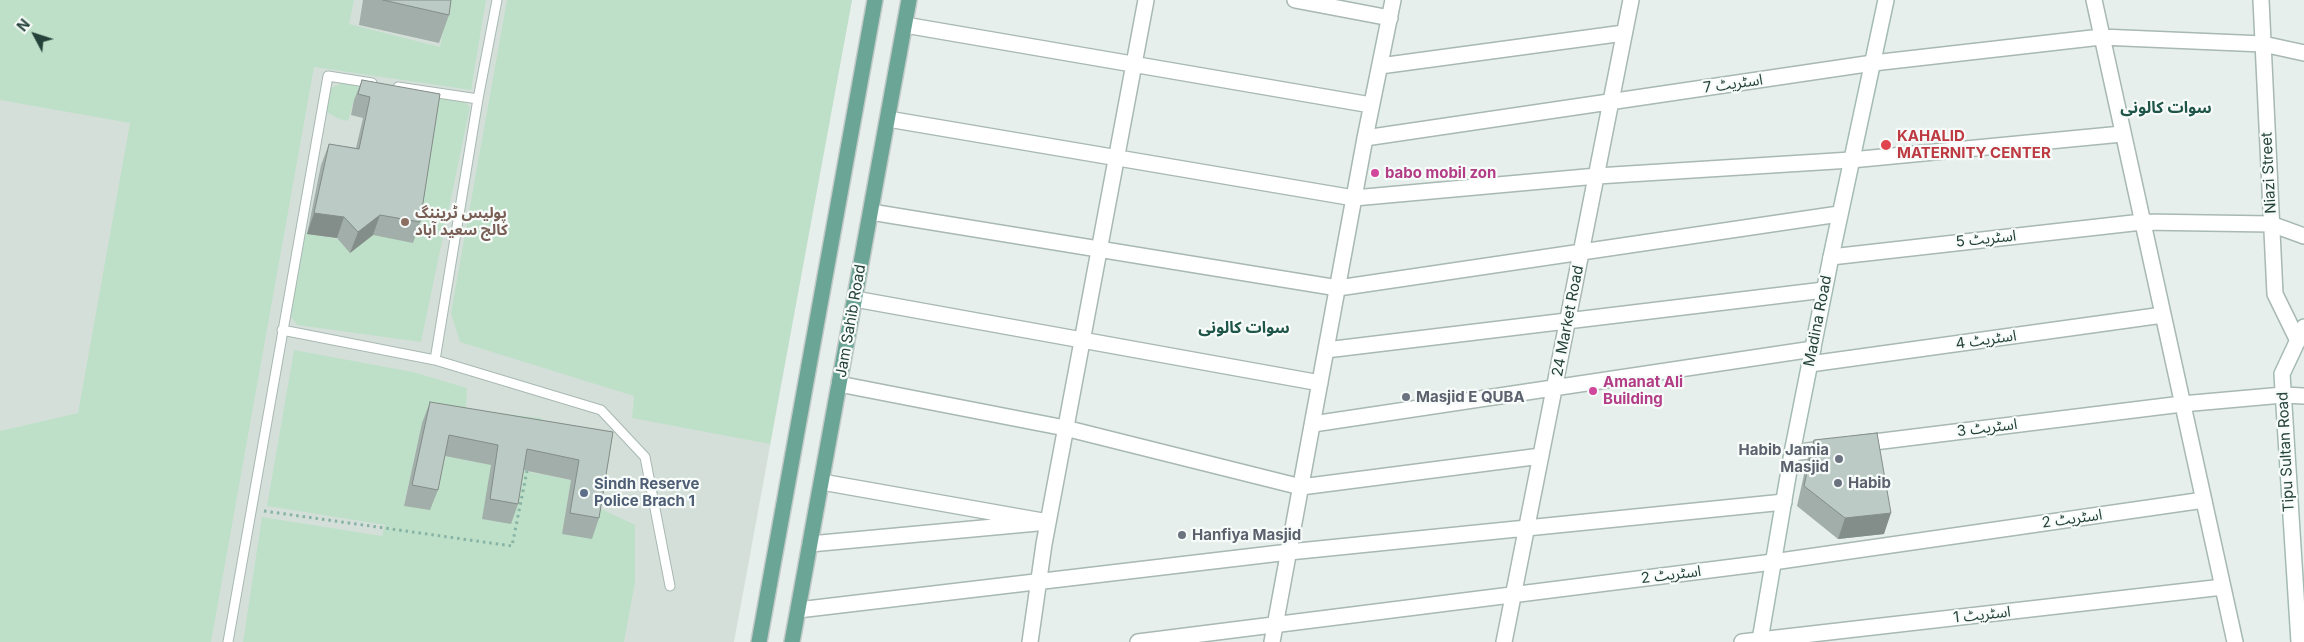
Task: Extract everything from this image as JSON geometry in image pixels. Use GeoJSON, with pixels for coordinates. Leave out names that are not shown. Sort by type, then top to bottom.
{"type":"FeatureCollection","features":[{"type":"Feature","properties":{"kind":"main road"},"geometry":{"type":"LineString","coordinates":[[759,642],[875,0]]}},
{"type":"Feature","properties":{"kind":"main road","name":"Jam Sahib Road"},"geometry":{"type":"LineString","coordinates":[[792,642],[910,0]]}},
{"type":"Feature","properties":{"kind":"street"},"geometry":{"type":"LineString","coordinates":[[1030,642],[1048,522],[1146,0]]}},
{"type":"Feature","properties":{"kind":"street"},"geometry":{"type":"LineString","coordinates":[[1295,0],[1390,18]]}},
{"type":"Feature","properties":{"kind":"street"},"geometry":{"type":"LineString","coordinates":[[1272,642],[1365,138],[1393,0]]}},
{"type":"Feature","properties":{"kind":"street","name":"24 Market Road"},"geometry":{"type":"LineString","coordinates":[[1504,642],[1597,176],[1630,0]]}},
{"type":"Feature","properties":{"kind":"street","name":"Madina Road"},"geometry":{"type":"LineString","coordinates":[[1759,641],[1792,453],[1830,257],[1886,0]]}},
{"type":"Feature","properties":{"kind":"street"},"geometry":{"type":"LineString","coordinates":[[2094,0],[2235,642]]}},
{"type":"Feature","properties":{"kind":"street","name":"Niazi Street"},"geometry":{"type":"LineString","coordinates":[[2261,0],[2275,294],[2301,334]]}},
{"type":"Feature","properties":{"kind":"street"},"geometry":{"type":"LineString","coordinates":[[905,24],[1372,105]]}},
{"type":"Feature","properties":{"kind":"street"},"geometry":{"type":"LineString","coordinates":[[1380,66],[1624,34]]}},
{"type":"Feature","properties":{"kind":"street","name":"اسٹریٹ 7"},"geometry":{"type":"LineString","coordinates":[[1365,138],[1873,63],[2101,38],[2263,44],[2304,53]]}},
{"type":"Feature","properties":{"kind":"street"},"geometry":{"type":"LineString","coordinates":[[888,119],[1354,198],[1597,176],[1851,160],[2122,134]]}},
{"type":"Feature","properties":{"kind":"street"},"geometry":{"type":"LineString","coordinates":[[871,212],[1338,288],[1839,214]]}},
{"type":"Feature","properties":{"kind":"street","name":"اسٹریٹ 5"},"geometry":{"type":"LineString","coordinates":[[1830,257],[2142,222],[2271,224],[2304,236]]}},
{"type":"Feature","properties":{"kind":"street"},"geometry":{"type":"LineString","coordinates":[[1326,350],[1824,290]]}},
{"type":"Feature","properties":{"kind":"street"},"geometry":{"type":"LineString","coordinates":[[855,299],[1320,383]]}},
{"type":"Feature","properties":{"kind":"street","name":"اسٹریٹ 4"},"geometry":{"type":"LineString","coordinates":[[1810,364],[2163,315]]}},
{"type":"Feature","properties":{"kind":"street","name":"Tipu Sultan Road"},"geometry":{"type":"LineString","coordinates":[[2299,642],[2282,374],[2301,334]]}},
{"type":"Feature","properties":{"kind":"street"},"geometry":{"type":"LineString","coordinates":[[1313,424],[1813,348]]}},
{"type":"Feature","properties":{"kind":"street"},"geometry":{"type":"LineString","coordinates":[[839,384],[1065,428],[1301,487],[1541,456]]}},
{"type":"Feature","properties":{"kind":"street","name":"اسٹریٹ 3"},"geometry":{"type":"LineString","coordinates":[[1792,453],[2182,404],[2283,395],[2304,396]]}},
{"type":"Feature","properties":{"kind":"street"},"geometry":{"type":"LineString","coordinates":[[822,482],[1048,522]]}},
{"type":"Feature","properties":{"kind":"street","name":"اسٹریٹ 2"},"geometry":{"type":"LineString","coordinates":[[1138,642],[1773,562],[2204,500]]}},
{"type":"Feature","properties":{"kind":"street"},"geometry":{"type":"LineString","coordinates":[[798,610],[1289,552],[1784,502]]}},
{"type":"Feature","properties":{"kind":"street"},"geometry":{"type":"LineString","coordinates":[[810,544],[1048,522]]}},
{"type":"Feature","properties":{"kind":"street","name":"اسٹریٹ 1"},"geometry":{"type":"LineString","coordinates":[[1742,642],[2223,587]]}},
{"type":"Feature","properties":{"kind":"lane"},"geometry":{"type":"LineString","coordinates":[[435,360],[478,99],[497,0]]}},
{"type":"Feature","properties":{"kind":"lane"},"geometry":{"type":"LineString","coordinates":[[228,642],[328,76],[478,99]]}},
{"type":"Feature","properties":{"kind":"lane"},"geometry":{"type":"LineString","coordinates":[[282,330],[435,360],[601,410],[645,457],[670,586]]}},
{"type":"Feature","properties":{"kind":"path"},"geometry":{"type":"LineString","coordinates":[[251,510],[512,546],[527,471]]}},
{"type":"Feature","properties":{"kind":"shaded area","name":"پولیس ٹریننگ کالج سعید آباد"},"geometry":{"type":"Polygon","coordinates":[[[0,0],[852,0],[734,642],[0,642],[0,0]]]}},
{"type":"Feature","properties":{"kind":"green space"},"geometry":{"type":"Polygon","coordinates":[[[0,0],[354,0],[349,24],[440,47],[449,0],[486,0],[471,90],[314,67],[211,642],[0,642],[0,431],[78,413],[130,123],[0,100],[0,0]]]}},
{"type":"Feature","properties":{"kind":"green space"},"geometry":{"type":"Polygon","coordinates":[[[507,0],[852,0],[770,444],[632,418],[634,396],[460,342],[451,313],[507,0]]]}},
{"type":"Feature","properties":{"kind":"green space"},"geometry":{"type":"Polygon","coordinates":[[[347,81],[465,102],[470,107],[421,342],[297,325],[290,315],[306,233],[338,239],[350,252],[373,235],[413,242],[433,115],[354,101],[348,121],[339,119],[327,112],[331,88],[347,81]]]}},
{"type":"Feature","properties":{"kind":"green space"},"geometry":{"type":"Polygon","coordinates":[[[294,350],[413,372],[467,388],[466,410],[542,418],[542,442],[422,423],[404,505],[441,455],[491,465],[483,519],[519,470],[571,480],[562,534],[597,507],[635,525],[635,582],[624,642],[243,642],[262,517],[382,536],[385,525],[267,506],[294,350]]]}},
{"type":"Feature","properties":{"kind":"building"},"geometry":{"type":"Polygon","coordinates":[[[383,0],[451,0],[449,15],[383,0]]]}},
{"type":"Feature","properties":{"kind":"building"},"geometry":{"type":"Polygon","coordinates":[[[362,80],[440,94],[420,222],[380,215],[358,232],[344,217],[314,213],[329,144],[359,149],[370,97],[358,94],[362,80]]]}},
{"type":"Feature","properties":{"kind":"building"},"geometry":{"type":"Polygon","coordinates":[[[430,402],[613,432],[599,518],[570,513],[579,460],[527,449],[518,504],[490,499],[498,445],[449,435],[438,490],[412,485],[430,402]]]}},
{"type":"Feature","properties":{"kind":"building","name":"Habib"},"geometry":{"type":"Polygon","coordinates":[[[1877,433],[1891,513],[1845,518],[1804,486],[1814,440],[1877,433]]]}},
{"type":"Feature","properties":{"kind":"place","name":"KAHALID MATERNITY CENTER"},"geometry":{"type":"Point","coordinates":[1886,145]}},
{"type":"Feature","properties":{"kind":"place","name":"babo mobil zon"},"geometry":{"type":"Point","coordinates":[1375,173]}},
{"type":"Feature","properties":{"kind":"place","name":"پولیس ٹریننگ کالج سعید آباد"},"geometry":{"type":"Point","coordinates":[405,222]}},
{"type":"Feature","properties":{"kind":"place","name":"Amanat Ali Building"},"geometry":{"type":"Point","coordinates":[1593,391]}},
{"type":"Feature","properties":{"kind":"place","name":"Masjid E QUBA"},"geometry":{"type":"Point","coordinates":[1406,397]}},
{"type":"Feature","properties":{"kind":"place","name":"Habib Jamia Masjid"},"geometry":{"type":"Point","coordinates":[1839,459]}},
{"type":"Feature","properties":{"kind":"place","name":"Habib"},"geometry":{"type":"Point","coordinates":[1838,483]}},
{"type":"Feature","properties":{"kind":"place","name":"Sindh Reserve Police Brach 1"},"geometry":{"type":"Point","coordinates":[584,493]}},
{"type":"Feature","properties":{"kind":"place","name":"Hanfiya Masjid"},"geometry":{"type":"Point","coordinates":[1182,535]}},
{"type":"Feature","properties":{"kind":"district","name":"سوات کالونی"},"geometry":{"type":"Point","coordinates":[2166,108]}},
{"type":"Feature","properties":{"kind":"district","name":"سوات کالونی"},"geometry":{"type":"Point","coordinates":[1244,328]}}]}
